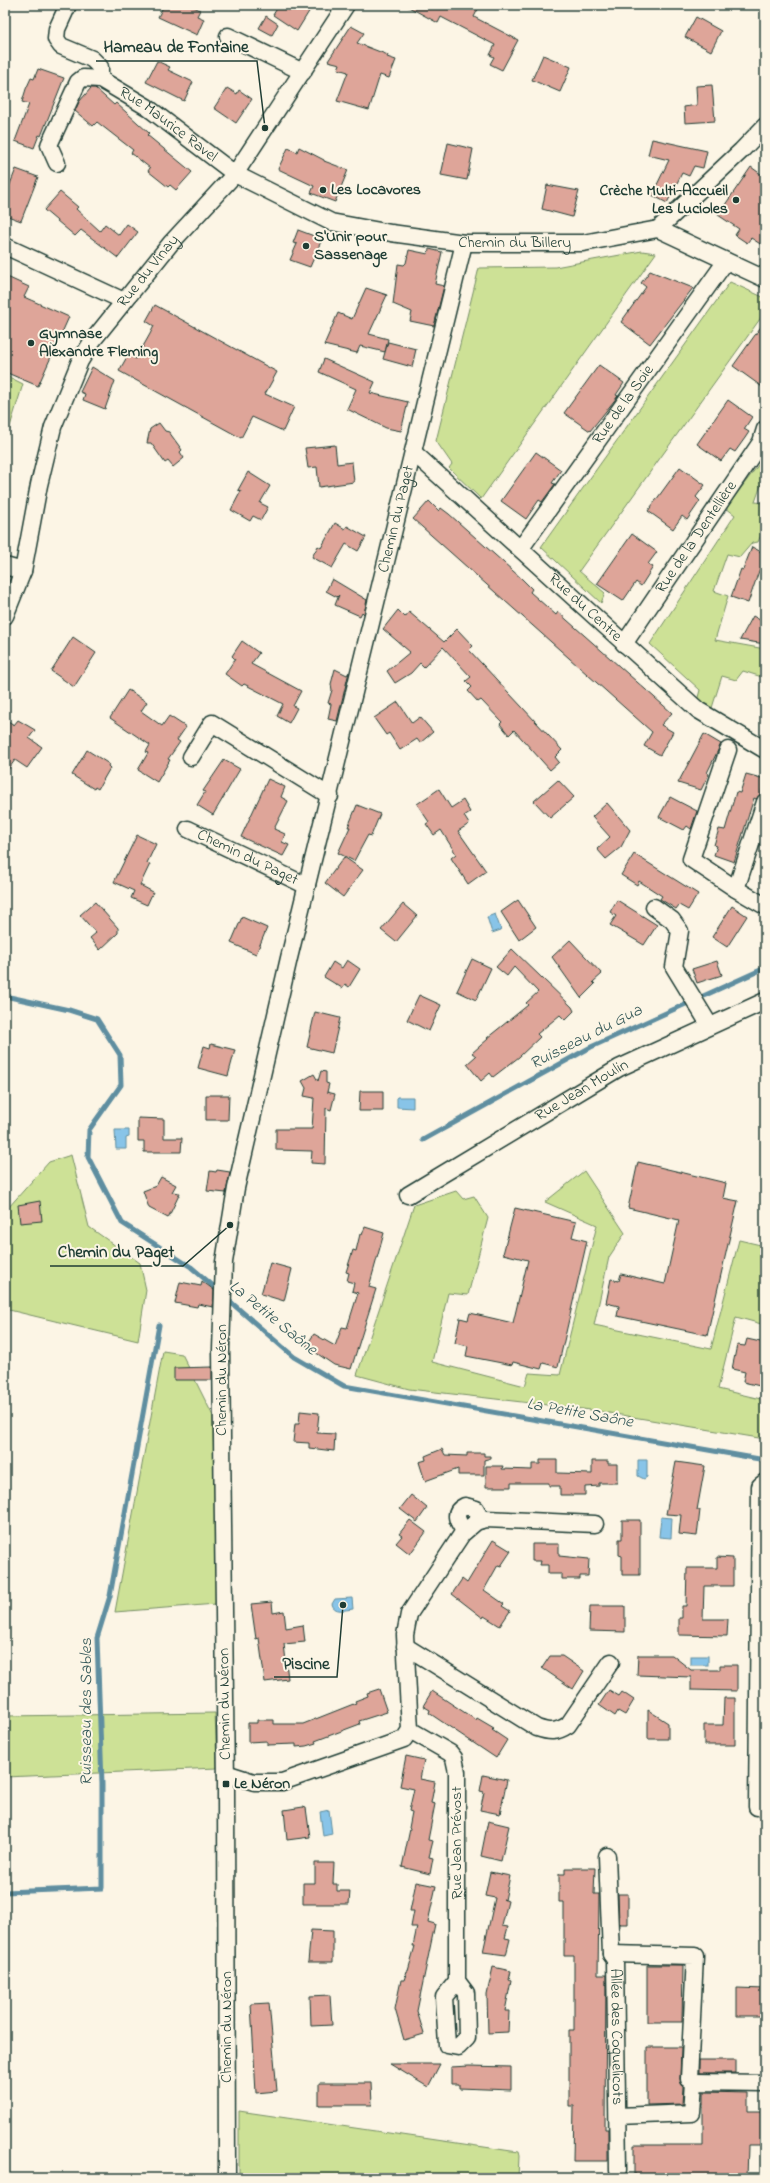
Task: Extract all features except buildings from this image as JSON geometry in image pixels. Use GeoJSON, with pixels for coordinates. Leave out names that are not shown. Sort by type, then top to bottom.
{"type":"FeatureCollection","features":[{"type":"Feature","properties":{"kind":"street"},"geometry":{"type":"LineString","coordinates":[[57,163],[50,145],[78,82],[83,78],[100,79],[100,67],[92,59],[61,46],[56,39],[57,29],[68,5]]}},
{"type":"Feature","properties":{"kind":"street","name":"Rue du Vinay"},"geometry":{"type":"LineString","coordinates":[[5,616],[23,571],[38,486],[53,427],[80,361],[93,340],[171,243],[235,174],[346,5]]}},
{"type":"Feature","properties":{"kind":"street"},"geometry":{"type":"LineString","coordinates":[[228,36],[303,72]]}},
{"type":"Feature","properties":{"kind":"street","name":"Rue Maurice Ravel"},"geometry":{"type":"LineString","coordinates":[[100,79],[146,107],[235,174]]}},
{"type":"Feature","properties":{"kind":"street"},"geometry":{"type":"LineString","coordinates":[[765,126],[741,151],[658,229],[765,279]]}},
{"type":"Feature","properties":{"kind":"street","name":"Chemin du Billery"},"geometry":{"type":"LineString","coordinates":[[235,174],[262,189],[331,222],[392,233],[464,242],[583,242],[658,229]]}},
{"type":"Feature","properties":{"kind":"street","name":"Chemin du Paget"},"geometry":{"type":"LineString","coordinates":[[223,1294],[224,1262],[236,1188],[307,886],[464,242]]}},
{"type":"Feature","properties":{"kind":"street"},"geometry":{"type":"LineString","coordinates":[[5,246],[124,301]]}},
{"type":"Feature","properties":{"kind":"street","name":"Rue de la Soie"},"geometry":{"type":"LineString","coordinates":[[521,548],[726,261]]}},
{"type":"Feature","properties":{"kind":"street","name":"Rue de la Dentellière"},"geometry":{"type":"LineString","coordinates":[[624,644],[761,442],[765,429]]}},
{"type":"Feature","properties":{"kind":"street","name":"Rue du Centre"},"geometry":{"type":"LineString","coordinates":[[413,452],[521,548],[624,644],[698,710],[765,750]]}},
{"type":"Feature","properties":{"kind":"street"},"geometry":{"type":"LineString","coordinates":[[5,566],[23,571]]}},
{"type":"Feature","properties":{"kind":"street"},"geometry":{"type":"LineString","coordinates":[[191,757],[212,723],[330,796]]}},
{"type":"Feature","properties":{"kind":"street"},"geometry":{"type":"LineString","coordinates":[[728,750],[691,859],[765,906]]}},
{"type":"Feature","properties":{"kind":"street"},"geometry":{"type":"LineString","coordinates":[[736,889],[765,802]]}},
{"type":"Feature","properties":{"kind":"street","name":"Chemin du Paget"},"geometry":{"type":"LineString","coordinates":[[188,830],[307,886]]}},
{"type":"Feature","properties":{"kind":"street"},"geometry":{"type":"LineString","coordinates":[[654,907],[672,920],[680,931],[674,967],[710,1026]]}},
{"type":"Feature","properties":{"kind":"street","name":"Rue Jean Moulin"},"geometry":{"type":"LineString","coordinates":[[408,1195],[619,1068],[765,1001]]}},
{"type":"Feature","properties":{"kind":"street","name":"Chemin du Néron"},"geometry":{"type":"LineString","coordinates":[[223,1294],[221,1350],[226,1774],[227,2178]]}},
{"type":"Feature","properties":{"kind":"street"},"geometry":{"type":"LineString","coordinates":[[757,1807],[760,1486],[765,1482]]}},
{"type":"Feature","properties":{"kind":"street"},"geometry":{"type":"LineString","coordinates":[[226,1774],[254,1782],[282,1782],[404,1739],[410,1730],[405,1635],[409,1614],[465,1531],[481,1520],[595,1524]]}},
{"type":"Feature","properties":{"kind":"street"},"geometry":{"type":"LineString","coordinates":[[406,1646],[537,1728],[549,1732],[560,1731],[568,1725],[610,1662]]}},
{"type":"Feature","properties":{"kind":"street","name":"Rue Jean Prévost"},"geometry":{"type":"LineString","coordinates":[[410,1730],[450,1753],[454,1758],[457,1772],[457,1981]]}},
{"type":"Feature","properties":{"kind":"street","name":"Allée des Coquelicots"},"geometry":{"type":"LineString","coordinates":[[608,1856],[611,1954],[615,1960],[618,2170]]}},
{"type":"Feature","properties":{"kind":"street"},"geometry":{"type":"LineString","coordinates":[[611,1954],[695,1956],[689,2079],[694,2082],[765,2083]]}},
{"type":"Feature","properties":{"kind":"street"},"geometry":{"type":"LineString","coordinates":[[618,2116],[692,2113],[694,2082]]}},
{"type":"Feature","properties":{"kind":"green space"},"geometry":{"type":"Polygon","coordinates":[[[642,251],[656,253],[481,499],[449,468],[452,464],[436,441],[479,268],[555,267],[642,251]]]}},
{"type":"Feature","properties":{"kind":"green space"},"geometry":{"type":"Polygon","coordinates":[[[730,282],[765,298],[765,312],[579,571],[605,593],[601,603],[541,547],[730,282]]]}},
{"type":"Feature","properties":{"kind":"green space"},"geometry":{"type":"Polygon","coordinates":[[[5,375],[23,384],[5,443],[5,375]]]}},
{"type":"Feature","properties":{"kind":"green space"},"geometry":{"type":"Polygon","coordinates":[[[765,456],[765,474],[755,502],[765,503],[765,526],[758,542],[752,543],[740,557],[727,554],[714,591],[728,596],[715,640],[765,649],[765,678],[743,671],[736,680],[722,676],[711,711],[697,701],[700,690],[650,644],[735,515],[726,508],[765,456]]]}},
{"type":"Feature","properties":{"kind":"green space"},"geometry":{"type":"Polygon","coordinates":[[[71,1155],[89,1227],[140,1263],[146,1290],[138,1341],[5,1309],[5,1208],[8,1208],[49,1162],[71,1155]]]}},
{"type":"Feature","properties":{"kind":"green space"},"geometry":{"type":"Polygon","coordinates":[[[584,1171],[625,1233],[609,1257],[594,1325],[711,1349],[739,1240],[765,1246],[765,1325],[736,1317],[718,1389],[765,1400],[765,1439],[591,1410],[409,1389],[357,1375],[414,1205],[456,1191],[463,1199],[474,1196],[488,1218],[468,1295],[448,1293],[432,1362],[525,1386],[529,1373],[560,1375],[597,1225],[545,1202],[584,1171]]]}},
{"type":"Feature","properties":{"kind":"green space"},"geometry":{"type":"Polygon","coordinates":[[[163,1351],[182,1354],[213,1416],[216,1604],[115,1612],[163,1351]]]}},
{"type":"Feature","properties":{"kind":"green space"},"geometry":{"type":"Polygon","coordinates":[[[215,1713],[217,1768],[5,1777],[5,1727],[7,1716],[215,1713]]]}},
{"type":"Feature","properties":{"kind":"green space"},"geometry":{"type":"Polygon","coordinates":[[[239,2111],[518,2152],[518,2178],[239,2178],[239,2111]]]}},
{"type":"Feature","properties":{"kind":"water"},"geometry":{"type":"Polygon","coordinates":[[[495,914],[501,930],[492,933],[487,917],[495,914]]]}},
{"type":"Feature","properties":{"kind":"water"},"geometry":{"type":"Polygon","coordinates":[[[397,1097],[413,1097],[413,1108],[397,1107],[397,1097]]]}},
{"type":"Feature","properties":{"kind":"water"},"geometry":{"type":"Polygon","coordinates":[[[115,1130],[129,1130],[129,1137],[126,1138],[126,1149],[116,1149],[115,1130]]]}},
{"type":"Feature","properties":{"kind":"water"},"geometry":{"type":"Polygon","coordinates":[[[638,1460],[647,1460],[647,1477],[644,1479],[638,1476],[638,1460]]]}},
{"type":"Feature","properties":{"kind":"water"},"geometry":{"type":"Polygon","coordinates":[[[661,1517],[672,1518],[671,1538],[659,1537],[661,1517]]]}},
{"type":"Feature","properties":{"kind":"water"},"geometry":{"type":"Polygon","coordinates":[[[352,1598],[353,1609],[337,1610],[333,1607],[332,1604],[335,1599],[352,1598]]]}},
{"type":"Feature","properties":{"kind":"water"},"geometry":{"type":"Polygon","coordinates":[[[691,1656],[708,1656],[708,1665],[691,1665],[691,1656]]]}},
{"type":"Feature","properties":{"kind":"water"},"geometry":{"type":"Polygon","coordinates":[[[329,1810],[332,1834],[323,1836],[320,1812],[329,1810]]]}},
{"type":"Feature","properties":{"kind":"waterway","name":"Ruisseau du Gua"},"geometry":{"type":"LineString","coordinates":[[423,1140],[591,1047],[765,968]]}},
{"type":"Feature","properties":{"kind":"waterway","name":"La Petite Saône"},"geometry":{"type":"LineString","coordinates":[[5,996],[69,1010],[97,1019],[120,1055],[121,1085],[89,1130],[88,1157],[122,1223],[191,1267],[219,1291]]}},
{"type":"Feature","properties":{"kind":"waterway","name":"La Petite Saône"},"geometry":{"type":"LineString","coordinates":[[226,1298],[294,1357],[344,1386],[765,1460]]}},
{"type":"Feature","properties":{"kind":"waterway","name":"Ruisseau des Sables"},"geometry":{"type":"LineString","coordinates":[[5,1892],[102,1888],[102,1784],[97,1638],[110,1596],[159,1325]]}},
{"type":"Feature","properties":{"kind":"place","name":"Hameau de Fontaine"},"geometry":{"type":"Point","coordinates":[265,128]}},
{"type":"Feature","properties":{"kind":"place","name":"Les Locavores"},"geometry":{"type":"Point","coordinates":[323,190]}},
{"type":"Feature","properties":{"kind":"place","name":"Crèche Multi-Accueil Les Lucioles"},"geometry":{"type":"Point","coordinates":[736,200]}},
{"type":"Feature","properties":{"kind":"place","name":"S'Unir pour Sassenage"},"geometry":{"type":"Point","coordinates":[306,246]}},
{"type":"Feature","properties":{"kind":"place","name":"Gymnase Alexandre Fleming"},"geometry":{"type":"Point","coordinates":[31,343]}},
{"type":"Feature","properties":{"kind":"place","name":"Chemin du Paget"},"geometry":{"type":"Point","coordinates":[230,1225]}},
{"type":"Feature","properties":{"kind":"place","name":"Piscine"},"geometry":{"type":"Point","coordinates":[343,1605]}},
{"type":"Feature","properties":{"kind":"place","name":"Le Néron"},"geometry":{"type":"Point","coordinates":[226,1784]}}]}
